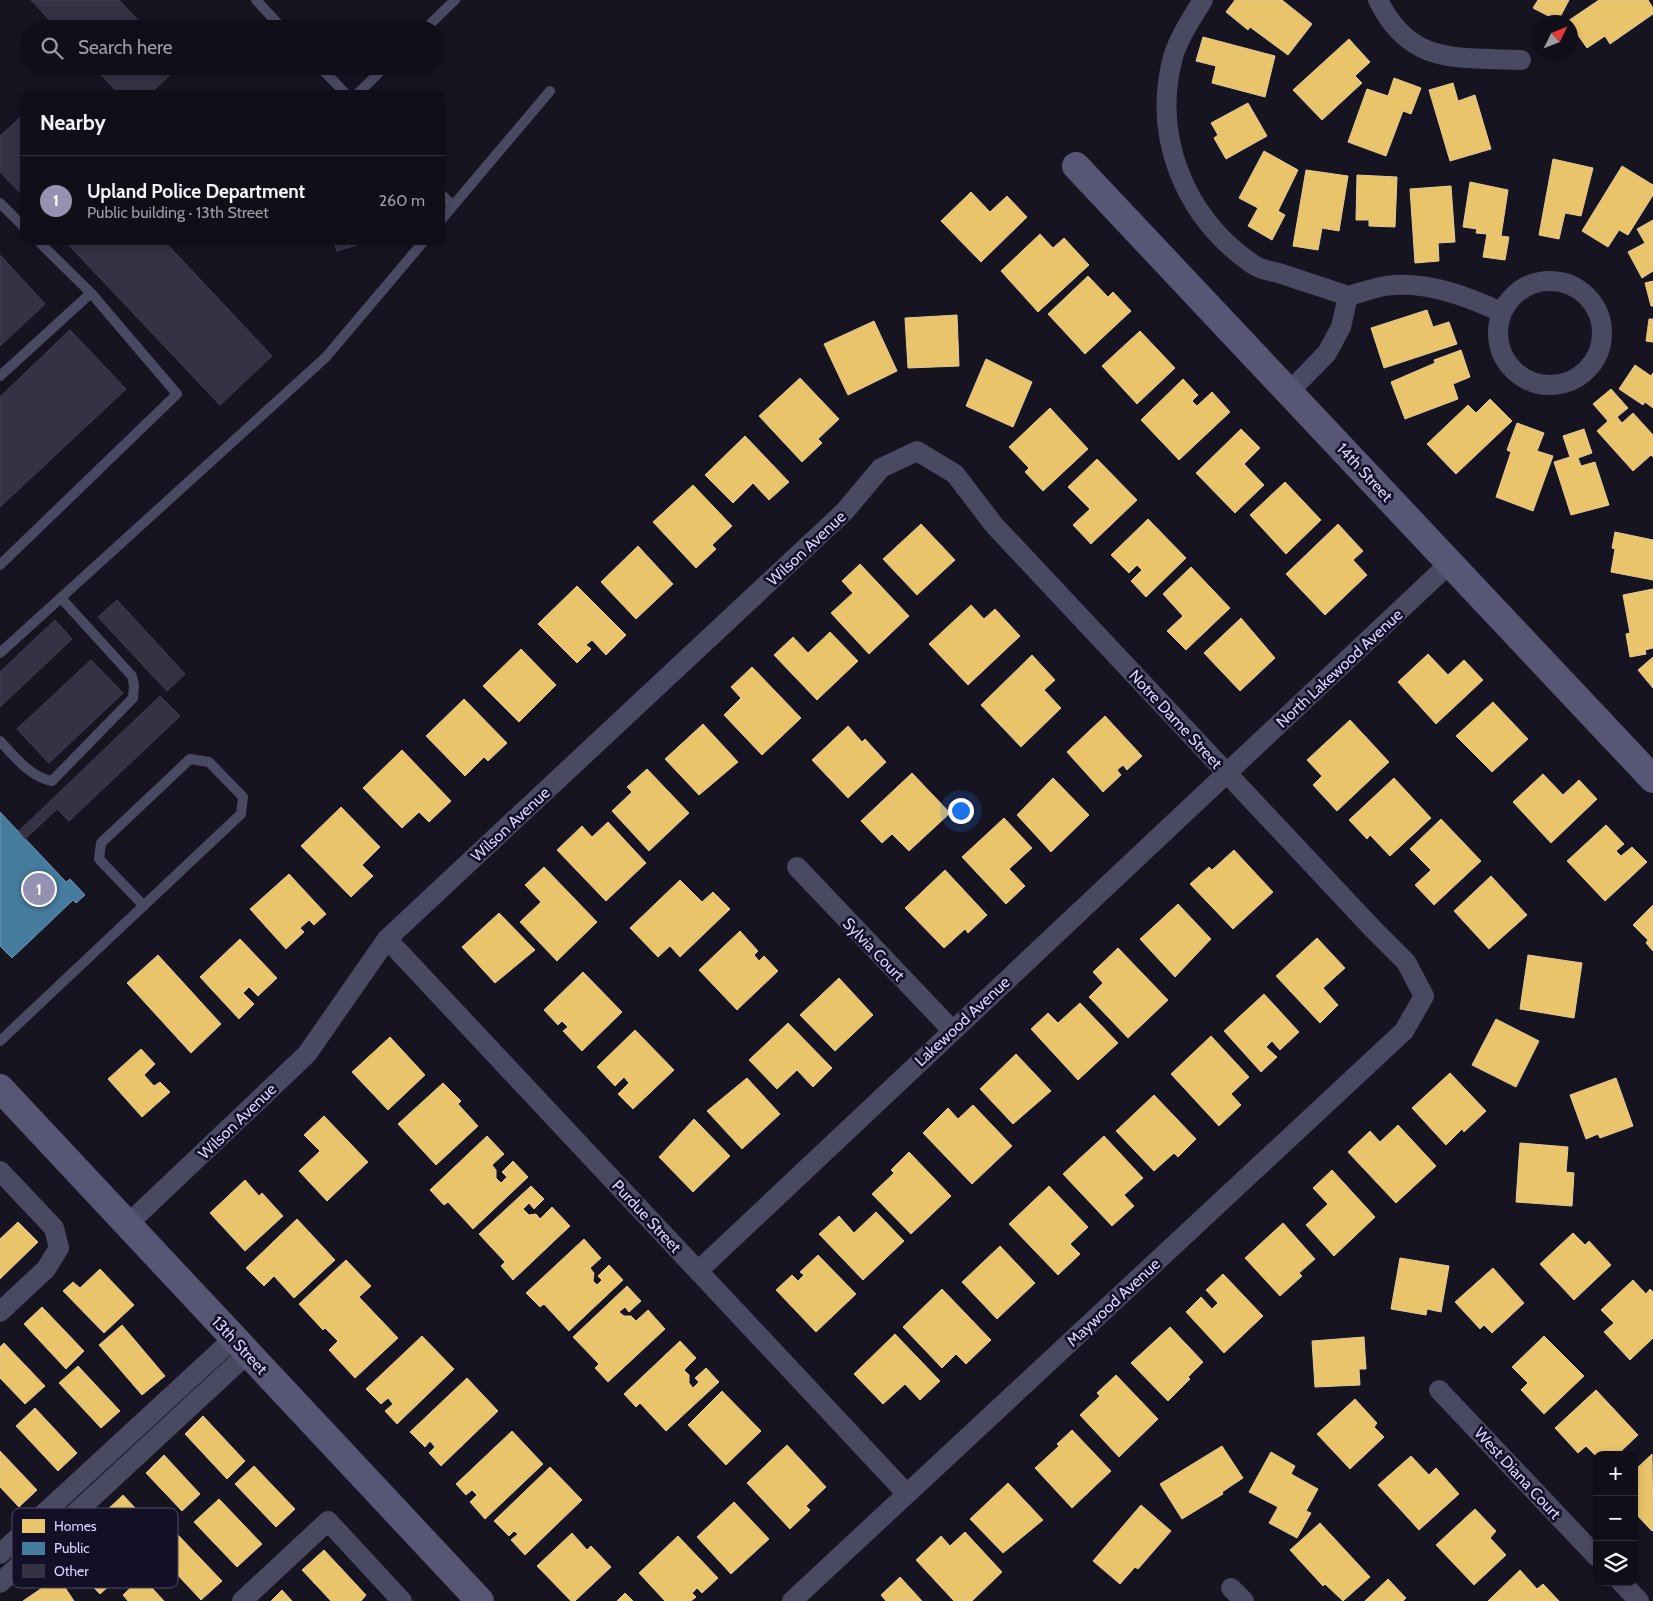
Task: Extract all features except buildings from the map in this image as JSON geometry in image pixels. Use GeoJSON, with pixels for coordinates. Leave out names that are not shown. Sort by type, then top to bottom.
{"type":"FeatureCollection","features":[{"type":"Feature","properties":{"kind":"street"},"geometry":{"type":"LineString","coordinates":[[1203,0],[1174,55],[1166,90],[1167,134],[1177,171],[1194,205],[1221,236],[1252,264],[1348,296],[1386,286],[1429,287],[1468,297],[1501,312]]}},
{"type":"Feature","properties":{"kind":"street"},"geometry":{"type":"LineString","coordinates":[[1378,0],[1392,25],[1406,39],[1423,49],[1442,56],[1521,60]]}},
{"type":"Feature","properties":{"kind":"street","name":"14th Street"},"geometry":{"type":"LineString","coordinates":[[1076,166],[1290,391],[1653,779]]}},
{"type":"Feature","properties":{"kind":"street"},"geometry":{"type":"LineString","coordinates":[[1550,280],[1571,284],[1588,296],[1598,314],[1602,334],[1598,354],[1586,371],[1569,382],[1549,386],[1529,381],[1512,369],[1501,352],[1497,332],[1501,312],[1513,294],[1530,284],[1550,280]]}},
{"type":"Feature","properties":{"kind":"street"},"geometry":{"type":"LineString","coordinates":[[1290,391],[1327,353],[1341,327],[1348,296]]}},
{"type":"Feature","properties":{"kind":"street","name":"Notre Dame Street"},"geometry":{"type":"LineString","coordinates":[[917,451],[955,474],[994,525],[1406,962],[1424,996]]}},
{"type":"Feature","properties":{"kind":"street","name":"Wilson Avenue"},"geometry":{"type":"LineString","coordinates":[[128,1224],[307,1054],[387,939],[845,512],[881,468],[917,451]]}},
{"type":"Feature","properties":{"kind":"street","name":"North Lakewood Avenue"},"geometry":{"type":"LineString","coordinates":[[1226,772],[1450,563]]}},
{"type":"Feature","properties":{"kind":"street","name":"Lakewood Avenue"},"geometry":{"type":"LineString","coordinates":[[698,1271],[1226,772]]}},
{"type":"Feature","properties":{"kind":"street","name":"Sylvia Court"},"geometry":{"type":"LineString","coordinates":[[797,867],[952,1030]]}},
{"type":"Feature","properties":{"kind":"street","name":"Purdue Street"},"geometry":{"type":"LineString","coordinates":[[387,939],[906,1494]]}},
{"type":"Feature","properties":{"kind":"street","name":"Maywood Avenue"},"geometry":{"type":"LineString","coordinates":[[792,1601],[1404,1031],[1424,996]]}},
{"type":"Feature","properties":{"kind":"street","name":"13th Street"},"geometry":{"type":"LineString","coordinates":[[0,1088],[480,1601]]}},
{"type":"Feature","properties":{"kind":"street"},"geometry":{"type":"LineString","coordinates":[[0,1171],[54,1228],[59,1248],[46,1269],[0,1312]]}},
{"type":"Feature","properties":{"kind":"street"},"geometry":{"type":"LineString","coordinates":[[49,1508],[166,1402],[240,1346]]}},
{"type":"Feature","properties":{"kind":"street"},"geometry":{"type":"LineString","coordinates":[[81,1508],[180,1416],[240,1346]]}},
{"type":"Feature","properties":{"kind":"street","name":"West Diana Court"},"geometry":{"type":"LineString","coordinates":[[1439,1390],[1593,1553]]}},
{"type":"Feature","properties":{"kind":"street"},"geometry":{"type":"LineString","coordinates":[[166,1402],[180,1416]]}},
{"type":"Feature","properties":{"kind":"street"},"geometry":{"type":"LineString","coordinates":[[126,1438],[141,1452]]}},
{"type":"Feature","properties":{"kind":"street"},"geometry":{"type":"LineString","coordinates":[[84,1476],[98,1492]]}},
{"type":"Feature","properties":{"kind":"street"},"geometry":{"type":"LineString","coordinates":[[242,1601],[328,1521],[402,1601]]}},
{"type":"Feature","properties":{"kind":"street"},"geometry":{"type":"LineString","coordinates":[[0,1554],[12,1543]]}},
{"type":"Feature","properties":{"kind":"street"},"geometry":{"type":"LineString","coordinates":[[0,1583],[12,1572]]}},
{"type":"Feature","properties":{"kind":"street"},"geometry":{"type":"LineString","coordinates":[[1625,1586],[1638,1601]]}},
{"type":"Feature","properties":{"kind":"lane"},"geometry":{"type":"LineString","coordinates":[[256,0],[275,20]]}},
{"type":"Feature","properties":{"kind":"lane"},"geometry":{"type":"LineString","coordinates":[[434,20],[455,0]]}},
{"type":"Feature","properties":{"kind":"lane"},"geometry":{"type":"LineString","coordinates":[[328,75],[342,90]]}},
{"type":"Feature","properties":{"kind":"lane"},"geometry":{"type":"LineString","coordinates":[[361,90],[377,75]]}},
{"type":"Feature","properties":{"kind":"lane"},"geometry":{"type":"LineString","coordinates":[[445,215],[550,91]]}},
{"type":"Feature","properties":{"kind":"lane"},"geometry":{"type":"LineString","coordinates":[[445,198],[453,206]]}},
{"type":"Feature","properties":{"kind":"lane"},"geometry":{"type":"LineString","coordinates":[[0,203],[20,223]]}},
{"type":"Feature","properties":{"kind":"lane"},"geometry":{"type":"LineString","coordinates":[[0,565],[177,394],[91,294],[42,245]]}},
{"type":"Feature","properties":{"kind":"lane"},"geometry":{"type":"LineString","coordinates":[[0,653],[326,357],[421,245]]}},
{"type":"Feature","properties":{"kind":"lane"},"geometry":{"type":"LineString","coordinates":[[0,376],[91,294]]}},
{"type":"Feature","properties":{"kind":"lane"},"geometry":{"type":"LineString","coordinates":[[0,741],[29,770],[41,779],[52,781],[133,698],[134,685],[132,676],[61,598]]}},
{"type":"Feature","properties":{"kind":"lane"},"geometry":{"type":"LineString","coordinates":[[0,1042],[144,906],[241,814],[243,798],[209,762],[190,759],[101,843],[99,859],[144,906]]}},
{"type":"Feature","properties":{"kind":"place","name":"Upland Police Department"},"geometry":{"type":"Point","coordinates":[39,889]}}]}
